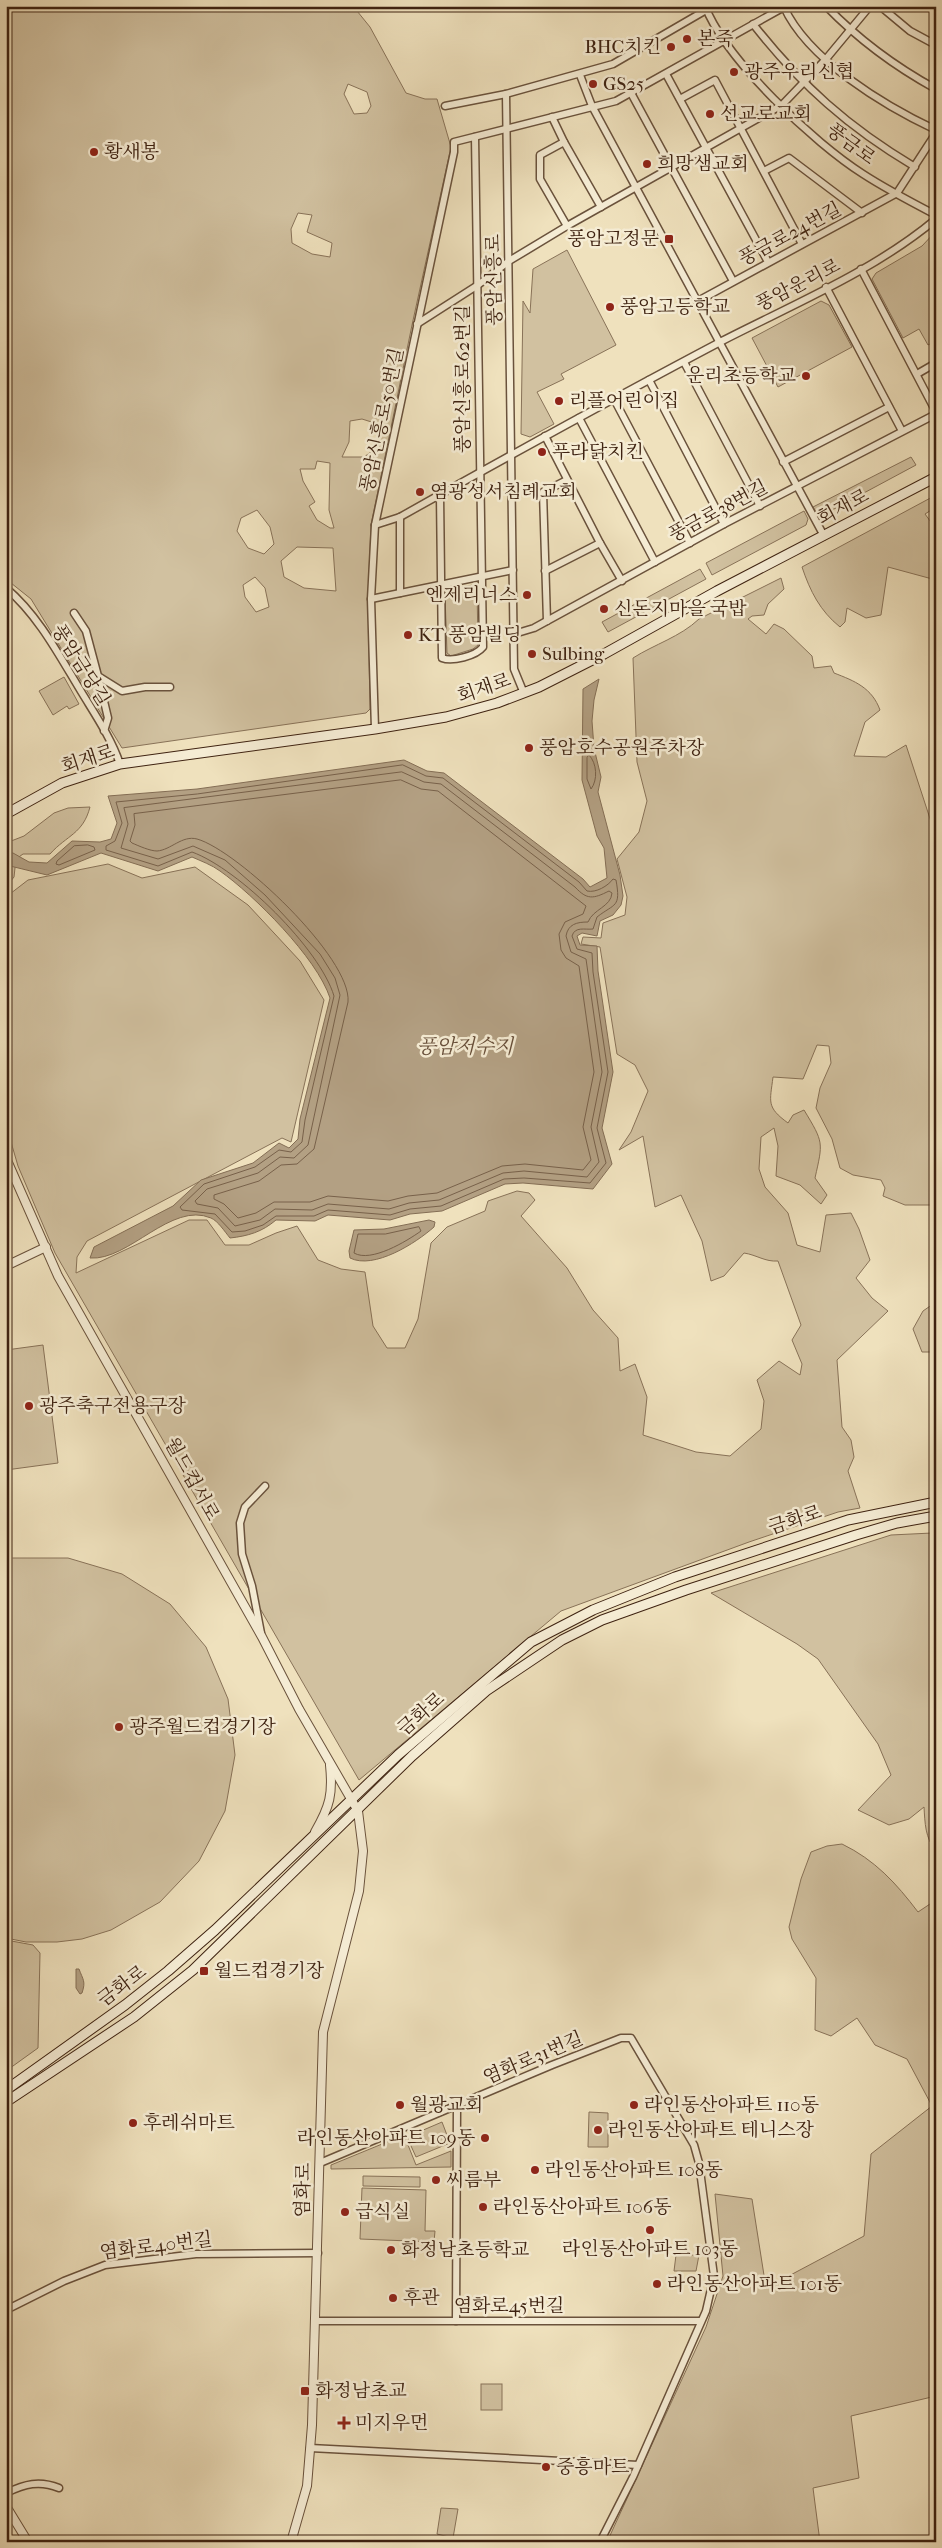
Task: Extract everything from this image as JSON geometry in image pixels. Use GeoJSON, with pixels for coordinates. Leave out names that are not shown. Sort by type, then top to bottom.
{"type":"FeatureCollection","features":[{"type":"Feature","properties":{"kind":"main road","name":"회재로"},"geometry":{"type":"LineString","coordinates":[[6,814],[62,783],[95,770],[120,764],[375,729],[461,714],[539,687],[936,477]]}},
{"type":"Feature","properties":{"kind":"main road","name":"금화로"},"geometry":{"type":"LineString","coordinates":[[6,2090],[125,2005],[168,1971],[310,1840],[398,1755],[531,1642],[558,1627],[675,1577],[848,1520],[936,1502]]}},
{"type":"Feature","properties":{"kind":"main road","name":"금화로"},"geometry":{"type":"LineString","coordinates":[[6,2102],[134,2016],[192,1970],[358,1811],[412,1756],[486,1691],[562,1640],[602,1620],[686,1590],[856,1535],[897,1523],[936,1516]]}},
{"type":"Feature","properties":{"kind":"street"},"geometry":{"type":"LineString","coordinates":[[445,106],[506,94],[580,75],[616,62],[706,8],[713,6]]}},
{"type":"Feature","properties":{"kind":"street"},"geometry":{"type":"LineString","coordinates":[[826,6],[850,31],[886,59],[936,88]]}},
{"type":"Feature","properties":{"kind":"street","name":"풍암신흥로62번길"},"geometry":{"type":"LineString","coordinates":[[417,324],[478,285],[510,261],[567,226],[782,105],[826,59],[870,6]]}},
{"type":"Feature","properties":{"kind":"street"},"geometry":{"type":"LineString","coordinates":[[880,6],[910,31],[936,45]]}},
{"type":"Feature","properties":{"kind":"street"},"geometry":{"type":"LineString","coordinates":[[929,6],[936,10]]}},
{"type":"Feature","properties":{"kind":"street"},"geometry":{"type":"LineString","coordinates":[[785,7],[806,38],[826,59],[874,97],[936,131],[897,193]]}},
{"type":"Feature","properties":{"kind":"street","name":"풍암신흥로50번길"},"geometry":{"type":"LineString","coordinates":[[375,729],[371,599],[375,525],[454,152],[454,142],[616,101],[785,7]]}},
{"type":"Feature","properties":{"kind":"street","name":"풍금로"},"geometry":{"type":"LineString","coordinates":[[706,8],[725,40],[751,74],[818,140],[847,162],[936,215]]}},
{"type":"Feature","properties":{"kind":"street"},"geometry":{"type":"LineString","coordinates":[[753,24],[804,83],[852,127],[915,167]]}},
{"type":"Feature","properties":{"kind":"street"},"geometry":{"type":"LineString","coordinates":[[666,74],[768,262]]}},
{"type":"Feature","properties":{"kind":"street"},"geometry":{"type":"LineString","coordinates":[[580,75],[592,106],[824,536]]}},
{"type":"Feature","properties":{"kind":"street"},"geometry":{"type":"LineString","coordinates":[[680,98],[715,80],[802,244]]}},
{"type":"Feature","properties":{"kind":"street"},"geometry":{"type":"LineString","coordinates":[[632,93],[733,282]]}},
{"type":"Feature","properties":{"kind":"street","name":"풍암신흥로"},"geometry":{"type":"LineString","coordinates":[[506,94],[510,261],[514,669],[523,691]]}},
{"type":"Feature","properties":{"kind":"street"},"geometry":{"type":"LineString","coordinates":[[552,117],[601,207]]}},
{"type":"Feature","properties":{"kind":"street"},"geometry":{"type":"LineString","coordinates":[[475,137],[478,285]]}},
{"type":"Feature","properties":{"kind":"street"},"geometry":{"type":"LineString","coordinates":[[564,142],[540,155],[540,179],[567,226]]}},
{"type":"Feature","properties":{"kind":"street"},"geometry":{"type":"LineString","coordinates":[[764,171],[789,158],[862,213]]}},
{"type":"Feature","properties":{"kind":"street","name":"풍금로24번길"},"geometry":{"type":"LineString","coordinates":[[698,301],[897,193]]}},
{"type":"Feature","properties":{"kind":"street","name":"풍암운리로"},"geometry":{"type":"LineString","coordinates":[[375,525],[400,517],[544,436],[861,269],[908,242],[936,219]]}},
{"type":"Feature","properties":{"kind":"street"},"geometry":{"type":"LineString","coordinates":[[861,269],[936,413]]}},
{"type":"Feature","properties":{"kind":"street","name":"풍암신흥로62번길"},"geometry":{"type":"LineString","coordinates":[[440,586],[442,658],[448,660],[479,652],[483,647],[480,577],[478,285]]}},
{"type":"Feature","properties":{"kind":"street"},"geometry":{"type":"LineString","coordinates":[[826,287],[902,432]]}},
{"type":"Feature","properties":{"kind":"street"},"geometry":{"type":"LineString","coordinates":[[684,362],[760,506]]}},
{"type":"Feature","properties":{"kind":"street"},"geometry":{"type":"LineString","coordinates":[[917,374],[936,362]]}},
{"type":"Feature","properties":{"kind":"street"},"geometry":{"type":"LineString","coordinates":[[649,380],[724,524]]}},
{"type":"Feature","properties":{"kind":"street"},"geometry":{"type":"LineString","coordinates":[[614,399],[690,542]]}},
{"type":"Feature","properties":{"kind":"street"},"geometry":{"type":"LineString","coordinates":[[784,462],[890,407]]}},
{"type":"Feature","properties":{"kind":"street","name":"풍금로38번길"},"geometry":{"type":"LineString","coordinates":[[514,634],[534,628],[690,542],[936,413]]}},
{"type":"Feature","properties":{"kind":"street"},"geometry":{"type":"LineString","coordinates":[[579,418],[656,562]]}},
{"type":"Feature","properties":{"kind":"street"},"geometry":{"type":"LineString","coordinates":[[544,436],[622,581]]}},
{"type":"Feature","properties":{"kind":"street"},"geometry":{"type":"LineString","coordinates":[[547,621],[543,492],[567,480]]}},
{"type":"Feature","properties":{"kind":"street"},"geometry":{"type":"LineString","coordinates":[[440,495],[440,586]]}},
{"type":"Feature","properties":{"kind":"street"},"geometry":{"type":"LineString","coordinates":[[400,517],[400,593]]}},
{"type":"Feature","properties":{"kind":"street"},"geometry":{"type":"LineString","coordinates":[[545,572],[600,543]]}},
{"type":"Feature","properties":{"kind":"street"},"geometry":{"type":"LineString","coordinates":[[371,599],[513,570]]}},
{"type":"Feature","properties":{"kind":"street","name":"풍암금당길"},"geometry":{"type":"LineString","coordinates":[[6,588],[29,612],[48,637],[114,747],[120,764]]}},
{"type":"Feature","properties":{"kind":"street"},"geometry":{"type":"LineString","coordinates":[[74,613],[86,631],[98,676],[108,718],[104,731]]}},
{"type":"Feature","properties":{"kind":"street"},"geometry":{"type":"LineString","coordinates":[[98,676],[122,690],[144,687],[170,687]]}},
{"type":"Feature","properties":{"kind":"street","name":"월드컵서로"},"geometry":{"type":"LineString","coordinates":[[6,1158],[58,1276],[358,1811]]}},
{"type":"Feature","properties":{"kind":"street"},"geometry":{"type":"LineString","coordinates":[[6,1266],[46,1247]]}},
{"type":"Feature","properties":{"kind":"street"},"geometry":{"type":"LineString","coordinates":[[262,1637],[252,1586],[242,1554],[240,1523],[245,1507],[265,1486]]}},
{"type":"Feature","properties":{"kind":"street"},"geometry":{"type":"LineString","coordinates":[[310,1840],[325,1815],[332,1789],[330,1762]]}},
{"type":"Feature","properties":{"kind":"street","name":"염화로"},"geometry":{"type":"LineString","coordinates":[[291,2542],[307,2486],[310,2448],[317,2321],[323,2032],[359,1891],[363,1851],[358,1811]]}},
{"type":"Feature","properties":{"kind":"street","name":"염화로31번길"},"geometry":{"type":"LineString","coordinates":[[320,2163],[552,2064],[621,2038],[631,2038],[694,2146],[699,2163],[714,2276],[706,2311],[700,2321]]}},
{"type":"Feature","properties":{"kind":"street"},"geometry":{"type":"LineString","coordinates":[[456,2321],[457,2106]]}},
{"type":"Feature","properties":{"kind":"street","name":"염화로40번길"},"geometry":{"type":"LineString","coordinates":[[6,2310],[64,2281],[105,2265],[196,2254],[318,2253]]}},
{"type":"Feature","properties":{"kind":"street","name":"염화로45번길"},"geometry":{"type":"LineString","coordinates":[[317,2321],[700,2321]]}},
{"type":"Feature","properties":{"kind":"street"},"geometry":{"type":"LineString","coordinates":[[600,2542],[638,2465],[700,2321]]}},
{"type":"Feature","properties":{"kind":"street"},"geometry":{"type":"LineString","coordinates":[[310,2448],[638,2465]]}},
{"type":"Feature","properties":{"kind":"street"},"geometry":{"type":"LineString","coordinates":[[6,2493],[33,2483],[45,2483],[59,2488]]}},
{"type":"Feature","properties":{"kind":"street"},"geometry":{"type":"LineString","coordinates":[[6,2506],[28,2542]]}},
{"type":"Feature","properties":{"kind":"shaded area"},"geometry":{"type":"Polygon","coordinates":[[[6,6],[353,6],[370,27],[406,93],[425,99],[437,99],[451,147],[371,525],[368,596],[370,709],[366,713],[122,748],[31,599],[6,579],[6,6]],[[348,84],[344,94],[354,114],[367,113],[371,106],[367,92],[348,84]],[[298,213],[291,229],[292,243],[312,254],[330,257],[332,243],[307,232],[312,215],[298,213]],[[362,419],[350,421],[349,442],[342,457],[364,457],[375,449],[381,425],[362,419]],[[317,461],[315,469],[300,469],[303,481],[315,502],[309,506],[317,520],[330,528],[334,528],[329,510],[330,463],[317,461]],[[257,510],[241,518],[237,531],[248,548],[264,554],[274,544],[270,527],[257,510]],[[297,547],[281,561],[284,577],[304,588],[336,591],[333,548],[297,547]],[[255,577],[243,585],[245,597],[256,612],[269,607],[265,588],[255,577]]]}},
{"type":"Feature","properties":{"kind":"shaded area"},"geometry":{"type":"Polygon","coordinates":[[[936,231],[936,341],[928,345],[919,329],[903,338],[872,279],[876,273],[922,246],[936,231]]]}},
{"type":"Feature","properties":{"kind":"shaded area"},"geometry":{"type":"Polygon","coordinates":[[[567,250],[616,345],[561,374],[564,379],[537,392],[554,424],[530,437],[521,434],[523,301],[530,313],[533,269],[567,250]]]}},
{"type":"Feature","properties":{"kind":"shaded area"},"geometry":{"type":"Polygon","coordinates":[[[821,301],[829,305],[852,347],[778,387],[752,338],[821,301]]]}},
{"type":"Feature","properties":{"kind":"shaded area"},"geometry":{"type":"Polygon","coordinates":[[[911,457],[916,465],[821,516],[818,515],[813,507],[911,457]]]}},
{"type":"Feature","properties":{"kind":"shaded area"},"geometry":{"type":"Polygon","coordinates":[[[936,495],[936,507],[925,514],[936,529],[936,580],[888,567],[881,615],[866,618],[847,608],[845,622],[840,627],[816,600],[802,567],[936,495]]]}},
{"type":"Feature","properties":{"kind":"shaded area"},"geometry":{"type":"Polygon","coordinates":[[[804,511],[808,519],[806,525],[712,575],[706,563],[804,511]]]}},
{"type":"Feature","properties":{"kind":"shaded area"},"geometry":{"type":"Polygon","coordinates":[[[700,569],[706,579],[608,632],[602,622],[700,569]]]}},
{"type":"Feature","properties":{"kind":"shaded area"},"geometry":{"type":"Polygon","coordinates":[[[781,578],[784,589],[768,604],[764,615],[752,616],[748,619],[766,634],[774,624],[784,629],[812,656],[814,668],[831,666],[834,673],[856,682],[872,696],[880,710],[865,722],[854,756],[886,757],[906,745],[936,837],[936,1027],[933,1032],[936,1034],[936,1205],[905,1205],[883,1196],[885,1188],[881,1180],[853,1175],[840,1168],[832,1139],[816,1108],[820,1088],[831,1063],[829,1046],[817,1045],[803,1079],[773,1077],[771,1098],[771,1103],[776,1113],[788,1123],[793,1115],[804,1110],[815,1129],[820,1149],[815,1178],[827,1195],[821,1204],[800,1185],[776,1176],[778,1146],[774,1128],[761,1137],[759,1169],[765,1187],[788,1213],[797,1245],[820,1252],[826,1215],[851,1213],[870,1260],[856,1278],[872,1298],[888,1311],[837,1360],[842,1427],[851,1440],[854,1457],[848,1471],[860,1508],[838,1512],[749,1542],[561,1611],[359,1780],[55,1253],[18,1166],[6,1125],[6,897],[28,880],[108,864],[142,878],[195,867],[248,905],[300,961],[324,1000],[291,1142],[282,1138],[87,1241],[77,1257],[76,1273],[189,1220],[207,1220],[225,1245],[249,1245],[297,1226],[318,1260],[341,1269],[365,1272],[373,1326],[387,1348],[405,1348],[418,1319],[431,1243],[447,1227],[485,1211],[488,1201],[517,1191],[529,1193],[535,1200],[521,1216],[567,1268],[593,1310],[618,1338],[620,1371],[635,1364],[647,1397],[643,1435],[696,1452],[730,1456],[761,1429],[764,1401],[757,1380],[779,1361],[800,1375],[802,1364],[792,1340],[801,1325],[778,1261],[744,1253],[724,1276],[711,1281],[702,1241],[681,1195],[655,1207],[643,1136],[619,1150],[631,1132],[648,1091],[635,1065],[617,1054],[600,947],[581,944],[583,937],[601,938],[603,923],[625,915],[627,897],[617,859],[639,832],[647,801],[637,762],[633,658],[676,636],[699,619],[781,578]]]}},
{"type":"Feature","properties":{"kind":"shaded area"},"geometry":{"type":"Polygon","coordinates":[[[473,585],[477,589],[478,645],[473,649],[451,656],[447,653],[445,595],[450,589],[473,585]]]}},
{"type":"Feature","properties":{"kind":"shaded area"},"geometry":{"type":"Polygon","coordinates":[[[64,677],[79,704],[69,709],[67,706],[53,715],[39,691],[64,677]]]}},
{"type":"Feature","properties":{"kind":"shaded area"},"geometry":{"type":"Polygon","coordinates":[[[90,807],[79,829],[50,854],[23,854],[16,859],[14,877],[6,887],[6,843],[24,836],[54,813],[68,808],[90,807]]]}},
{"type":"Feature","properties":{"kind":"shaded area"},"geometry":{"type":"Polygon","coordinates":[[[936,1302],[936,1352],[922,1352],[913,1329],[923,1311],[936,1302]]]}},
{"type":"Feature","properties":{"kind":"shaded area","name":"광주축구전용구장"},"geometry":{"type":"Polygon","coordinates":[[[43,1345],[58,1463],[6,1470],[6,1350],[43,1345]]]}},
{"type":"Feature","properties":{"kind":"shaded area"},"geometry":{"type":"Polygon","coordinates":[[[932,1533],[936,1535],[936,1851],[932,1846],[925,1825],[924,1807],[909,1819],[889,1825],[858,1810],[891,1775],[878,1744],[818,1659],[797,1644],[711,1593],[891,1535],[932,1533]]]}},
{"type":"Feature","properties":{"kind":"shaded area","name":"광주월드컵경기장"},"geometry":{"type":"Polygon","coordinates":[[[12,1558],[68,1558],[122,1574],[170,1604],[206,1647],[228,1699],[235,1755],[225,1811],[199,1861],[160,1902],[111,1930],[82,1939],[57,1942],[26,1942],[6,1938],[6,1560],[12,1558]]]}},
{"type":"Feature","properties":{"kind":"shaded area"},"geometry":{"type":"Polygon","coordinates":[[[842,1844],[865,1857],[884,1873],[918,1912],[936,1900],[936,2396],[851,2416],[859,2478],[813,2488],[820,2542],[607,2542],[706,2327],[723,2276],[715,2194],[752,2199],[766,2288],[864,2236],[871,2154],[932,2106],[907,2059],[875,2045],[857,2018],[831,2036],[815,2030],[816,1978],[792,1939],[789,1927],[801,1879],[811,1852],[827,1846],[842,1844]]]}},
{"type":"Feature","properties":{"kind":"shaded area"},"geometry":{"type":"Polygon","coordinates":[[[6,1940],[33,1945],[40,1953],[38,2048],[6,2071],[6,1940]]]}},
{"type":"Feature","properties":{"kind":"shaded area","name":"라인동산아파트 테니스장"},"geometry":{"type":"Polygon","coordinates":[[[589,2112],[608,2113],[608,2147],[588,2147],[589,2112]]]}},
{"type":"Feature","properties":{"kind":"shaded area"},"geometry":{"type":"Polygon","coordinates":[[[442,2122],[450,2143],[416,2157],[407,2137],[442,2122]]]}},
{"type":"Feature","properties":{"kind":"shaded area"},"geometry":{"type":"Polygon","coordinates":[[[404,2135],[416,2165],[451,2151],[451,2167],[331,2169],[331,2165],[404,2135]]]}},
{"type":"Feature","properties":{"kind":"shaded area"},"geometry":{"type":"Polygon","coordinates":[[[363,2176],[420,2177],[420,2187],[363,2186],[363,2176]]]}},
{"type":"Feature","properties":{"kind":"shaded area"},"geometry":{"type":"Polygon","coordinates":[[[362,2188],[426,2190],[425,2231],[435,2231],[434,2242],[360,2239],[362,2188]]]}},
{"type":"Feature","properties":{"kind":"shaded area"},"geometry":{"type":"Polygon","coordinates":[[[676,2255],[699,2255],[696,2271],[674,2271],[676,2255]]]}},
{"type":"Feature","properties":{"kind":"shaded area"},"geometry":{"type":"Polygon","coordinates":[[[481,2384],[502,2384],[502,2410],[481,2410],[481,2384]]]}},
{"type":"Feature","properties":{"kind":"shaded area"},"geometry":{"type":"Polygon","coordinates":[[[441,2508],[458,2509],[453,2538],[437,2534],[441,2508]]]}},
{"type":"Feature","properties":{"kind":"water","name":"풍암저수지"},"geometry":{"type":"Polygon","coordinates":[[[599,679],[592,721],[594,748],[601,777],[598,792],[620,875],[623,896],[621,905],[613,915],[600,921],[597,936],[582,933],[577,936],[580,945],[597,946],[598,971],[613,1072],[602,1128],[612,1164],[593,1189],[523,1183],[505,1184],[442,1211],[410,1214],[390,1220],[328,1215],[315,1221],[276,1220],[254,1233],[230,1238],[214,1219],[196,1215],[181,1217],[165,1224],[120,1251],[90,1258],[94,1247],[173,1206],[201,1180],[253,1163],[279,1143],[289,1148],[298,1139],[300,1119],[330,998],[323,982],[312,965],[283,929],[250,895],[217,869],[206,863],[192,857],[158,871],[101,853],[47,875],[6,865],[6,852],[13,853],[29,862],[47,863],[72,841],[100,842],[111,839],[117,823],[108,796],[197,789],[404,760],[427,771],[444,773],[583,879],[590,887],[607,878],[604,848],[597,836],[582,780],[583,689],[599,679]]]}},
{"type":"Feature","properties":{"kind":"water"},"geometry":{"type":"Polygon","coordinates":[[[429,1220],[435,1222],[434,1227],[417,1240],[394,1253],[371,1260],[360,1261],[350,1258],[349,1251],[354,1230],[384,1229],[429,1220]]]}},
{"type":"Feature","properties":{"kind":"water"},"geometry":{"type":"Polygon","coordinates":[[[76,1969],[79,1969],[84,1981],[82,1993],[80,1994],[76,1988],[76,1969]]]}},
{"type":"Feature","properties":{"kind":"place","name":"본죽"},"geometry":{"type":"Point","coordinates":[687,39]}},
{"type":"Feature","properties":{"kind":"place","name":"BHC치킨"},"geometry":{"type":"Point","coordinates":[671,47]}},
{"type":"Feature","properties":{"kind":"place","name":"광주우리신협"},"geometry":{"type":"Point","coordinates":[734,72]}},
{"type":"Feature","properties":{"kind":"place","name":"GS25"},"geometry":{"type":"Point","coordinates":[593,84]}},
{"type":"Feature","properties":{"kind":"place","name":"선교로교회"},"geometry":{"type":"Point","coordinates":[710,114]}},
{"type":"Feature","properties":{"kind":"place","name":"황새봉"},"geometry":{"type":"Point","coordinates":[94,152]}},
{"type":"Feature","properties":{"kind":"place","name":"희망샘교회"},"geometry":{"type":"Point","coordinates":[647,164]}},
{"type":"Feature","properties":{"kind":"place","name":"풍암고정문"},"geometry":{"type":"Point","coordinates":[669,239]}},
{"type":"Feature","properties":{"kind":"place","name":"풍암고등학교"},"geometry":{"type":"Point","coordinates":[610,307]}},
{"type":"Feature","properties":{"kind":"place","name":"운리초등학교"},"geometry":{"type":"Point","coordinates":[806,376]}},
{"type":"Feature","properties":{"kind":"place","name":"리플어린이집"},"geometry":{"type":"Point","coordinates":[559,401]}},
{"type":"Feature","properties":{"kind":"place","name":"푸라닭치킨"},"geometry":{"type":"Point","coordinates":[542,452]}},
{"type":"Feature","properties":{"kind":"place","name":"염광성서침례교회"},"geometry":{"type":"Point","coordinates":[420,492]}},
{"type":"Feature","properties":{"kind":"place","name":"엔제리너스"},"geometry":{"type":"Point","coordinates":[527,595]}},
{"type":"Feature","properties":{"kind":"place","name":"신돈지마을 국밥"},"geometry":{"type":"Point","coordinates":[604,609]}},
{"type":"Feature","properties":{"kind":"place","name":"KT 풍암빌딩"},"geometry":{"type":"Point","coordinates":[408,635]}},
{"type":"Feature","properties":{"kind":"place","name":"Sulbing"},"geometry":{"type":"Point","coordinates":[532,654]}},
{"type":"Feature","properties":{"kind":"place","name":"풍암호수공원주차장"},"geometry":{"type":"Point","coordinates":[529,748]}},
{"type":"Feature","properties":{"kind":"place","name":"광주축구전용구장"},"geometry":{"type":"Point","coordinates":[29,1406]}},
{"type":"Feature","properties":{"kind":"place","name":"광주월드컵경기장"},"geometry":{"type":"Point","coordinates":[119,1727]}},
{"type":"Feature","properties":{"kind":"place","name":"월드컵경기장"},"geometry":{"type":"Point","coordinates":[204,1971]}},
{"type":"Feature","properties":{"kind":"place","name":"월광교회"},"geometry":{"type":"Point","coordinates":[400,2105]}},
{"type":"Feature","properties":{"kind":"place","name":"라인동산아파트 110동"},"geometry":{"type":"Point","coordinates":[634,2105]}},
{"type":"Feature","properties":{"kind":"place","name":"후레쉬마트"},"geometry":{"type":"Point","coordinates":[133,2123]}},
{"type":"Feature","properties":{"kind":"place","name":"라인동산아파트 테니스장"},"geometry":{"type":"Point","coordinates":[598,2130]}},
{"type":"Feature","properties":{"kind":"place","name":"라인동산아파트 109동"},"geometry":{"type":"Point","coordinates":[485,2138]}},
{"type":"Feature","properties":{"kind":"place","name":"라인동산아파트 108동"},"geometry":{"type":"Point","coordinates":[535,2170]}},
{"type":"Feature","properties":{"kind":"place","name":"씨름부"},"geometry":{"type":"Point","coordinates":[436,2180]}},
{"type":"Feature","properties":{"kind":"place","name":"라인동산아파트 106동"},"geometry":{"type":"Point","coordinates":[483,2207]}},
{"type":"Feature","properties":{"kind":"place","name":"급식실"},"geometry":{"type":"Point","coordinates":[345,2212]}},
{"type":"Feature","properties":{"kind":"place","name":"라인동산아파트 103동"},"geometry":{"type":"Point","coordinates":[650,2230]}},
{"type":"Feature","properties":{"kind":"place","name":"화정남초등학교"},"geometry":{"type":"Point","coordinates":[391,2250]}},
{"type":"Feature","properties":{"kind":"place","name":"라인동산아파트 101동"},"geometry":{"type":"Point","coordinates":[657,2284]}},
{"type":"Feature","properties":{"kind":"place","name":"후관"},"geometry":{"type":"Point","coordinates":[393,2298]}},
{"type":"Feature","properties":{"kind":"place","name":"화정남초교"},"geometry":{"type":"Point","coordinates":[305,2391]}},
{"type":"Feature","properties":{"kind":"place","name":"미지우먼"},"geometry":{"type":"Point","coordinates":[344,2423]}},
{"type":"Feature","properties":{"kind":"place","name":"중흥마트"},"geometry":{"type":"Point","coordinates":[546,2467]}}]}
